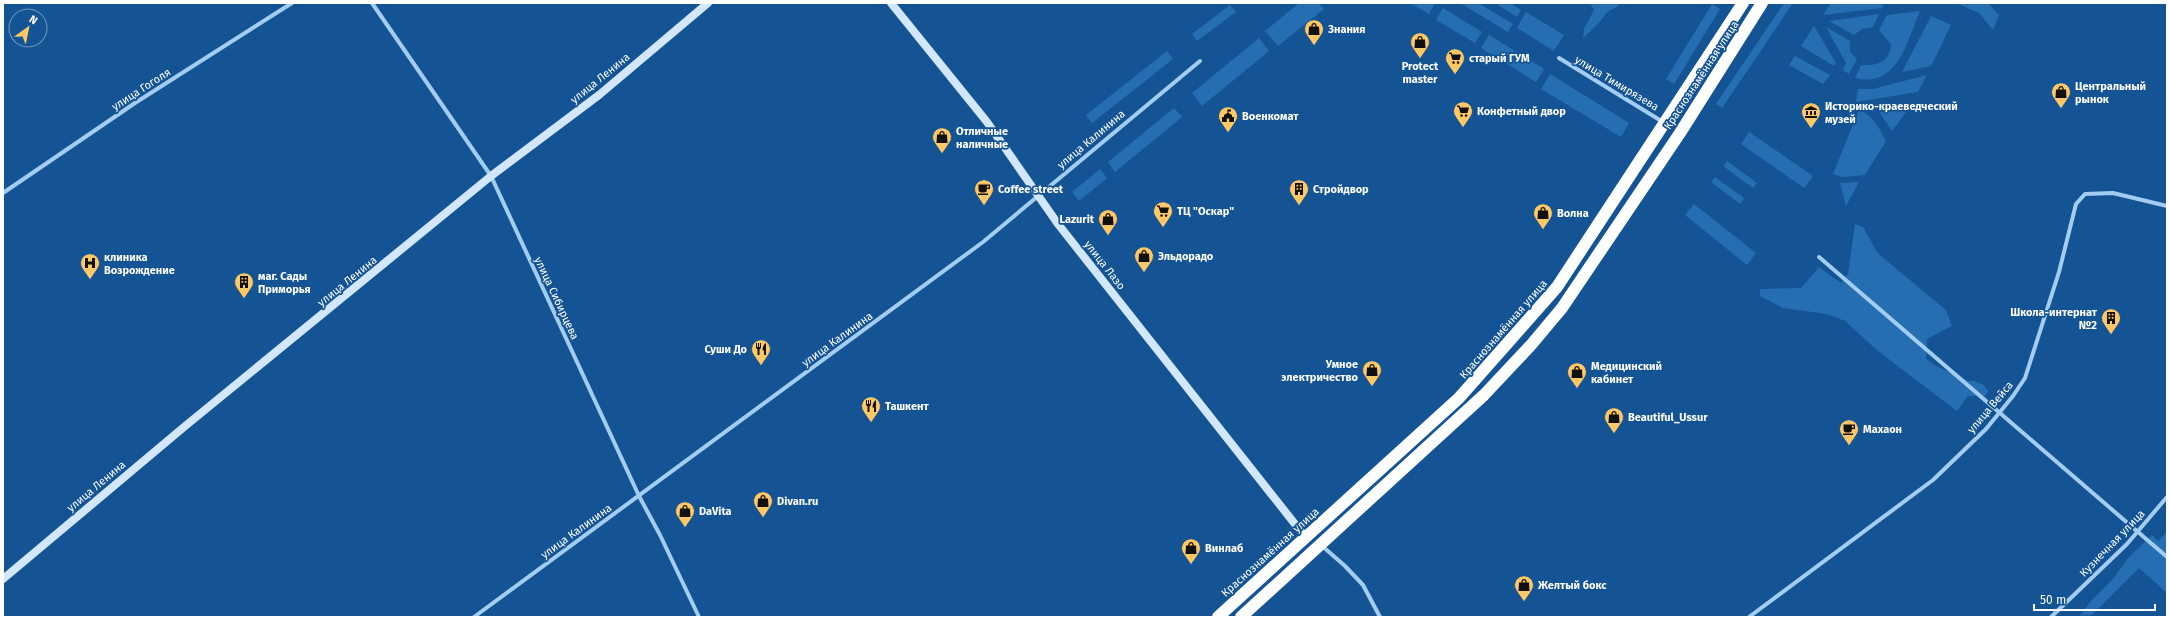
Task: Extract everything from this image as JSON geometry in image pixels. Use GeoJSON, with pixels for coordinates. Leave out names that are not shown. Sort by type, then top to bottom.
{"type":"FeatureCollection","features":[{"type":"Feature","properties":{"kind":"highway","name":"Краснознамённая улица"},"geometry":{"type":"LineString","coordinates":[[1218,617],[1306,538],[1472,384],[1557,287],[1743,3]]}},
{"type":"Feature","properties":{"kind":"highway","name":"Краснознамённая улица"},"geometry":{"type":"LineString","coordinates":[[1241,617],[1482,397],[1531,345],[1562,308],[1680,133],[1762,3]]}},
{"type":"Feature","properties":{"kind":"highway"},"geometry":{"type":"LineString","coordinates":[[1472,384],[1482,397]]}},
{"type":"Feature","properties":{"kind":"main road","name":"улица Ленина"},"geometry":{"type":"LineString","coordinates":[[3,579],[184,427],[491,176],[599,95],[708,3]]}},
{"type":"Feature","properties":{"kind":"main road","name":"улица Лазо"},"geometry":{"type":"LineString","coordinates":[[891,3],[987,122],[1058,224],[1306,538]]}},
{"type":"Feature","properties":{"kind":"street","name":"улица Гоголя"},"geometry":{"type":"LineString","coordinates":[[3,193],[135,103],[292,3]]}},
{"type":"Feature","properties":{"kind":"street","name":"улица Сибирцева"},"geometry":{"type":"LineString","coordinates":[[372,3],[491,176],[639,496],[660,535],[699,617]]}},
{"type":"Feature","properties":{"kind":"street","name":"улица Тимирязева"},"geometry":{"type":"LineString","coordinates":[[1559,58],[1665,124]]}},
{"type":"Feature","properties":{"kind":"street","name":"улица Калинина"},"geometry":{"type":"LineString","coordinates":[[474,617],[983,242],[1038,194],[1200,61]]}},
{"type":"Feature","properties":{"kind":"street","name":"улица Вейса"},"geometry":{"type":"LineString","coordinates":[[1749,617],[1933,480],[1986,429],[1999,414],[2025,378],[2059,272],[2076,204],[2085,194],[2113,193],[2167,206]]}},
{"type":"Feature","properties":{"kind":"street"},"geometry":{"type":"LineString","coordinates":[[1819,257],[1999,414],[2167,557]]}},
{"type":"Feature","properties":{"kind":"street","name":"Кузнечная улица"},"geometry":{"type":"LineString","coordinates":[[2051,617],[2138,531],[2167,498]]}},
{"type":"Feature","properties":{"kind":"street"},"geometry":{"type":"LineString","coordinates":[[1321,545],[1345,566],[1363,585],[1380,617]]}},
{"type":"Feature","properties":{"kind":"shaded area"},"geometry":{"type":"Polygon","coordinates":[[[1299,3],[1319,3],[1324,9],[1278,46],[1265,31],[1299,3]]]}},
{"type":"Feature","properties":{"kind":"shaded area"},"geometry":{"type":"Polygon","coordinates":[[[1410,3],[1435,3],[1429,14],[1410,3]]]}},
{"type":"Feature","properties":{"kind":"shaded area"},"geometry":{"type":"Polygon","coordinates":[[[1460,3],[1478,3],[1513,24],[1508,32],[1460,3]]]}},
{"type":"Feature","properties":{"kind":"shaded area"},"geometry":{"type":"Polygon","coordinates":[[[1495,3],[1510,3],[1521,10],[1517,17],[1495,3]]]}},
{"type":"Feature","properties":{"kind":"shaded area"},"geometry":{"type":"Polygon","coordinates":[[[1590,3],[1619,3],[1618,6],[1607,12],[1598,24],[1583,38],[1584,29],[1594,10],[1590,3]]]}},
{"type":"Feature","properties":{"kind":"shaded area"},"geometry":{"type":"Polygon","coordinates":[[[1784,3],[1793,3],[1722,108],[1716,104],[1784,3]]]}},
{"type":"Feature","properties":{"kind":"shaded area"},"geometry":{"type":"Polygon","coordinates":[[[1831,3],[1884,3],[1882,8],[1823,15],[1831,3]]]}},
{"type":"Feature","properties":{"kind":"shaded area"},"geometry":{"type":"Polygon","coordinates":[[[1956,3],[1988,3],[1999,15],[1993,30],[1979,13],[1956,3]]]}},
{"type":"Feature","properties":{"kind":"shaded area"},"geometry":{"type":"Polygon","coordinates":[[[1712,4],[1720,9],[1674,84],[1666,79],[1712,4]]]}},
{"type":"Feature","properties":{"kind":"shaded area"},"geometry":{"type":"Polygon","coordinates":[[[1230,5],[1236,12],[1197,41],[1192,34],[1230,5]]]}},
{"type":"Feature","properties":{"kind":"shaded area"},"geometry":{"type":"Polygon","coordinates":[[[1443,8],[1482,32],[1475,43],[1436,20],[1443,8]]]}},
{"type":"Feature","properties":{"kind":"shaded area"},"geometry":{"type":"Polygon","coordinates":[[[1920,11],[1905,48],[1899,60],[1891,70],[1870,80],[1855,78],[1861,65],[1877,64],[1882,62],[1888,55],[1891,44],[1879,30],[1887,15],[1920,11]]]}},
{"type":"Feature","properties":{"kind":"shaded area"},"geometry":{"type":"Polygon","coordinates":[[[1526,12],[1564,35],[1554,51],[1517,28],[1526,12]]]}},
{"type":"Feature","properties":{"kind":"shaded area"},"geometry":{"type":"Polygon","coordinates":[[[1879,14],[1873,27],[1862,29],[1854,35],[1829,21],[1879,14]]]}},
{"type":"Feature","properties":{"kind":"shaded area"},"geometry":{"type":"Polygon","coordinates":[[[1931,16],[1951,25],[1931,66],[1902,72],[1931,16]]]}},
{"type":"Feature","properties":{"kind":"shaded area"},"geometry":{"type":"Polygon","coordinates":[[[1814,26],[1836,63],[1834,66],[1801,46],[1814,26]]]}},
{"type":"Feature","properties":{"kind":"shaded area"},"geometry":{"type":"Polygon","coordinates":[[[1826,27],[1850,41],[1850,52],[1857,59],[1849,74],[1843,70],[1846,63],[1826,27]]]}},
{"type":"Feature","properties":{"kind":"shaded area"},"geometry":{"type":"Polygon","coordinates":[[[1489,35],[1544,69],[1536,82],[1481,48],[1489,35]]]}},
{"type":"Feature","properties":{"kind":"shaded area"},"geometry":{"type":"Polygon","coordinates":[[[1259,38],[1269,51],[1202,106],[1192,93],[1259,38]]]}},
{"type":"Feature","properties":{"kind":"shaded area"},"geometry":{"type":"Polygon","coordinates":[[[1167,51],[1173,59],[1092,123],[1086,115],[1167,51]]]}},
{"type":"Feature","properties":{"kind":"shaded area"},"geometry":{"type":"Polygon","coordinates":[[[1795,56],[1830,75],[1823,84],[1789,65],[1795,56]]]}},
{"type":"Feature","properties":{"kind":"shaded area"},"geometry":{"type":"Polygon","coordinates":[[[1550,74],[1629,123],[1621,137],[1541,89],[1550,74]]]}},
{"type":"Feature","properties":{"kind":"shaded area"},"geometry":{"type":"Polygon","coordinates":[[[1927,75],[1918,92],[1856,102],[1858,89],[1873,89],[1927,75]]]}},
{"type":"Feature","properties":{"kind":"shaded area"},"geometry":{"type":"Polygon","coordinates":[[[1912,104],[1892,131],[1878,110],[1912,104]]]}},
{"type":"Feature","properties":{"kind":"shaded area"},"geometry":{"type":"Polygon","coordinates":[[[1174,108],[1182,117],[1115,172],[1108,162],[1174,108]]]}},
{"type":"Feature","properties":{"kind":"shaded area"},"geometry":{"type":"Polygon","coordinates":[[[1859,110],[1872,119],[1886,141],[1865,175],[1842,177],[1833,174],[1859,110]]]}},
{"type":"Feature","properties":{"kind":"shaded area"},"geometry":{"type":"Polygon","coordinates":[[[1749,132],[1813,176],[1804,188],[1741,144],[1749,132]]]}},
{"type":"Feature","properties":{"kind":"shaded area"},"geometry":{"type":"Polygon","coordinates":[[[1727,161],[1757,183],[1753,188],[1723,166],[1727,161]]]}},
{"type":"Feature","properties":{"kind":"shaded area"},"geometry":{"type":"Polygon","coordinates":[[[1100,169],[1107,178],[1079,201],[1072,192],[1100,169]]]}},
{"type":"Feature","properties":{"kind":"shaded area"},"geometry":{"type":"Polygon","coordinates":[[[1715,177],[1744,198],[1740,204],[1711,182],[1715,177]]]}},
{"type":"Feature","properties":{"kind":"shaded area"},"geometry":{"type":"Polygon","coordinates":[[[1859,182],[1846,206],[1840,183],[1859,182]]]}},
{"type":"Feature","properties":{"kind":"shaded area"},"geometry":{"type":"Polygon","coordinates":[[[1694,204],[1756,253],[1747,265],[1685,215],[1694,204]]]}},
{"type":"Feature","properties":{"kind":"shaded area"},"geometry":{"type":"Polygon","coordinates":[[[1855,224],[1863,227],[1877,252],[1946,310],[1952,326],[1927,339],[1926,359],[1936,366],[1968,381],[1974,381],[1984,385],[1988,392],[1985,396],[1968,396],[1957,411],[1878,351],[1845,321],[1827,314],[1783,308],[1760,296],[1760,289],[1801,288],[1819,267],[1841,283],[1848,274],[1855,224]]]}},
{"type":"Feature","properties":{"kind":"shaded area"},"geometry":{"type":"Polygon","coordinates":[[[2167,532],[2167,593],[2139,568],[2092,615],[2080,616],[2090,602],[2113,579],[2128,558],[2152,535],[2158,541],[2167,532]]]}},
{"type":"Feature","properties":{"kind":"place","name":"Знания"},"geometry":{"type":"Point","coordinates":[1314,46]}},
{"type":"Feature","properties":{"kind":"place","name":"Protect master"},"geometry":{"type":"Point","coordinates":[1420,59]}},
{"type":"Feature","properties":{"kind":"place","name":"старый ГУМ"},"geometry":{"type":"Point","coordinates":[1455,75]}},
{"type":"Feature","properties":{"kind":"place","name":"Центральный рынок"},"geometry":{"type":"Point","coordinates":[2061,109]}},
{"type":"Feature","properties":{"kind":"place","name":"Конфетный двор"},"geometry":{"type":"Point","coordinates":[1463,128]}},
{"type":"Feature","properties":{"kind":"place","name":"Историко-краеведческий музей"},"geometry":{"type":"Point","coordinates":[1811,129]}},
{"type":"Feature","properties":{"kind":"place","name":"Военкомат"},"geometry":{"type":"Point","coordinates":[1228,133]}},
{"type":"Feature","properties":{"kind":"place","name":"Отличные наличные"},"geometry":{"type":"Point","coordinates":[942,154]}},
{"type":"Feature","properties":{"kind":"place","name":"Coffee street"},"geometry":{"type":"Point","coordinates":[984,206]}},
{"type":"Feature","properties":{"kind":"place","name":"Стройдвор"},"geometry":{"type":"Point","coordinates":[1299,206]}},
{"type":"Feature","properties":{"kind":"place","name":"ТЦ \"Оскар\""},"geometry":{"type":"Point","coordinates":[1163,228]}},
{"type":"Feature","properties":{"kind":"place","name":"Волна"},"geometry":{"type":"Point","coordinates":[1543,230]}},
{"type":"Feature","properties":{"kind":"place","name":"Lazurit"},"geometry":{"type":"Point","coordinates":[1108,236]}},
{"type":"Feature","properties":{"kind":"place","name":"Эльдорадо"},"geometry":{"type":"Point","coordinates":[1144,273]}},
{"type":"Feature","properties":{"kind":"place","name":"клиника Возрождение"},"geometry":{"type":"Point","coordinates":[90,280]}},
{"type":"Feature","properties":{"kind":"place","name":"маг. Сады Приморья"},"geometry":{"type":"Point","coordinates":[244,299]}},
{"type":"Feature","properties":{"kind":"place","name":"Школа-интернат №2"},"geometry":{"type":"Point","coordinates":[2111,335]}},
{"type":"Feature","properties":{"kind":"place","name":"Суши До"},"geometry":{"type":"Point","coordinates":[761,366]}},
{"type":"Feature","properties":{"kind":"place","name":"Умное электричество"},"geometry":{"type":"Point","coordinates":[1372,387]}},
{"type":"Feature","properties":{"kind":"place","name":"Медицинский кабинет"},"geometry":{"type":"Point","coordinates":[1577,389]}},
{"type":"Feature","properties":{"kind":"place","name":"Ташкент"},"geometry":{"type":"Point","coordinates":[871,423]}},
{"type":"Feature","properties":{"kind":"place","name":"Beautiful_Ussur"},"geometry":{"type":"Point","coordinates":[1614,434]}},
{"type":"Feature","properties":{"kind":"place","name":"Махаон"},"geometry":{"type":"Point","coordinates":[1849,446]}},
{"type":"Feature","properties":{"kind":"place","name":"Divan.ru"},"geometry":{"type":"Point","coordinates":[763,518]}},
{"type":"Feature","properties":{"kind":"place","name":"DaVita"},"geometry":{"type":"Point","coordinates":[685,528]}},
{"type":"Feature","properties":{"kind":"place","name":"Винлаб"},"geometry":{"type":"Point","coordinates":[1191,565]}},
{"type":"Feature","properties":{"kind":"place","name":"Желтый бокс"},"geometry":{"type":"Point","coordinates":[1524,602]}}]}
